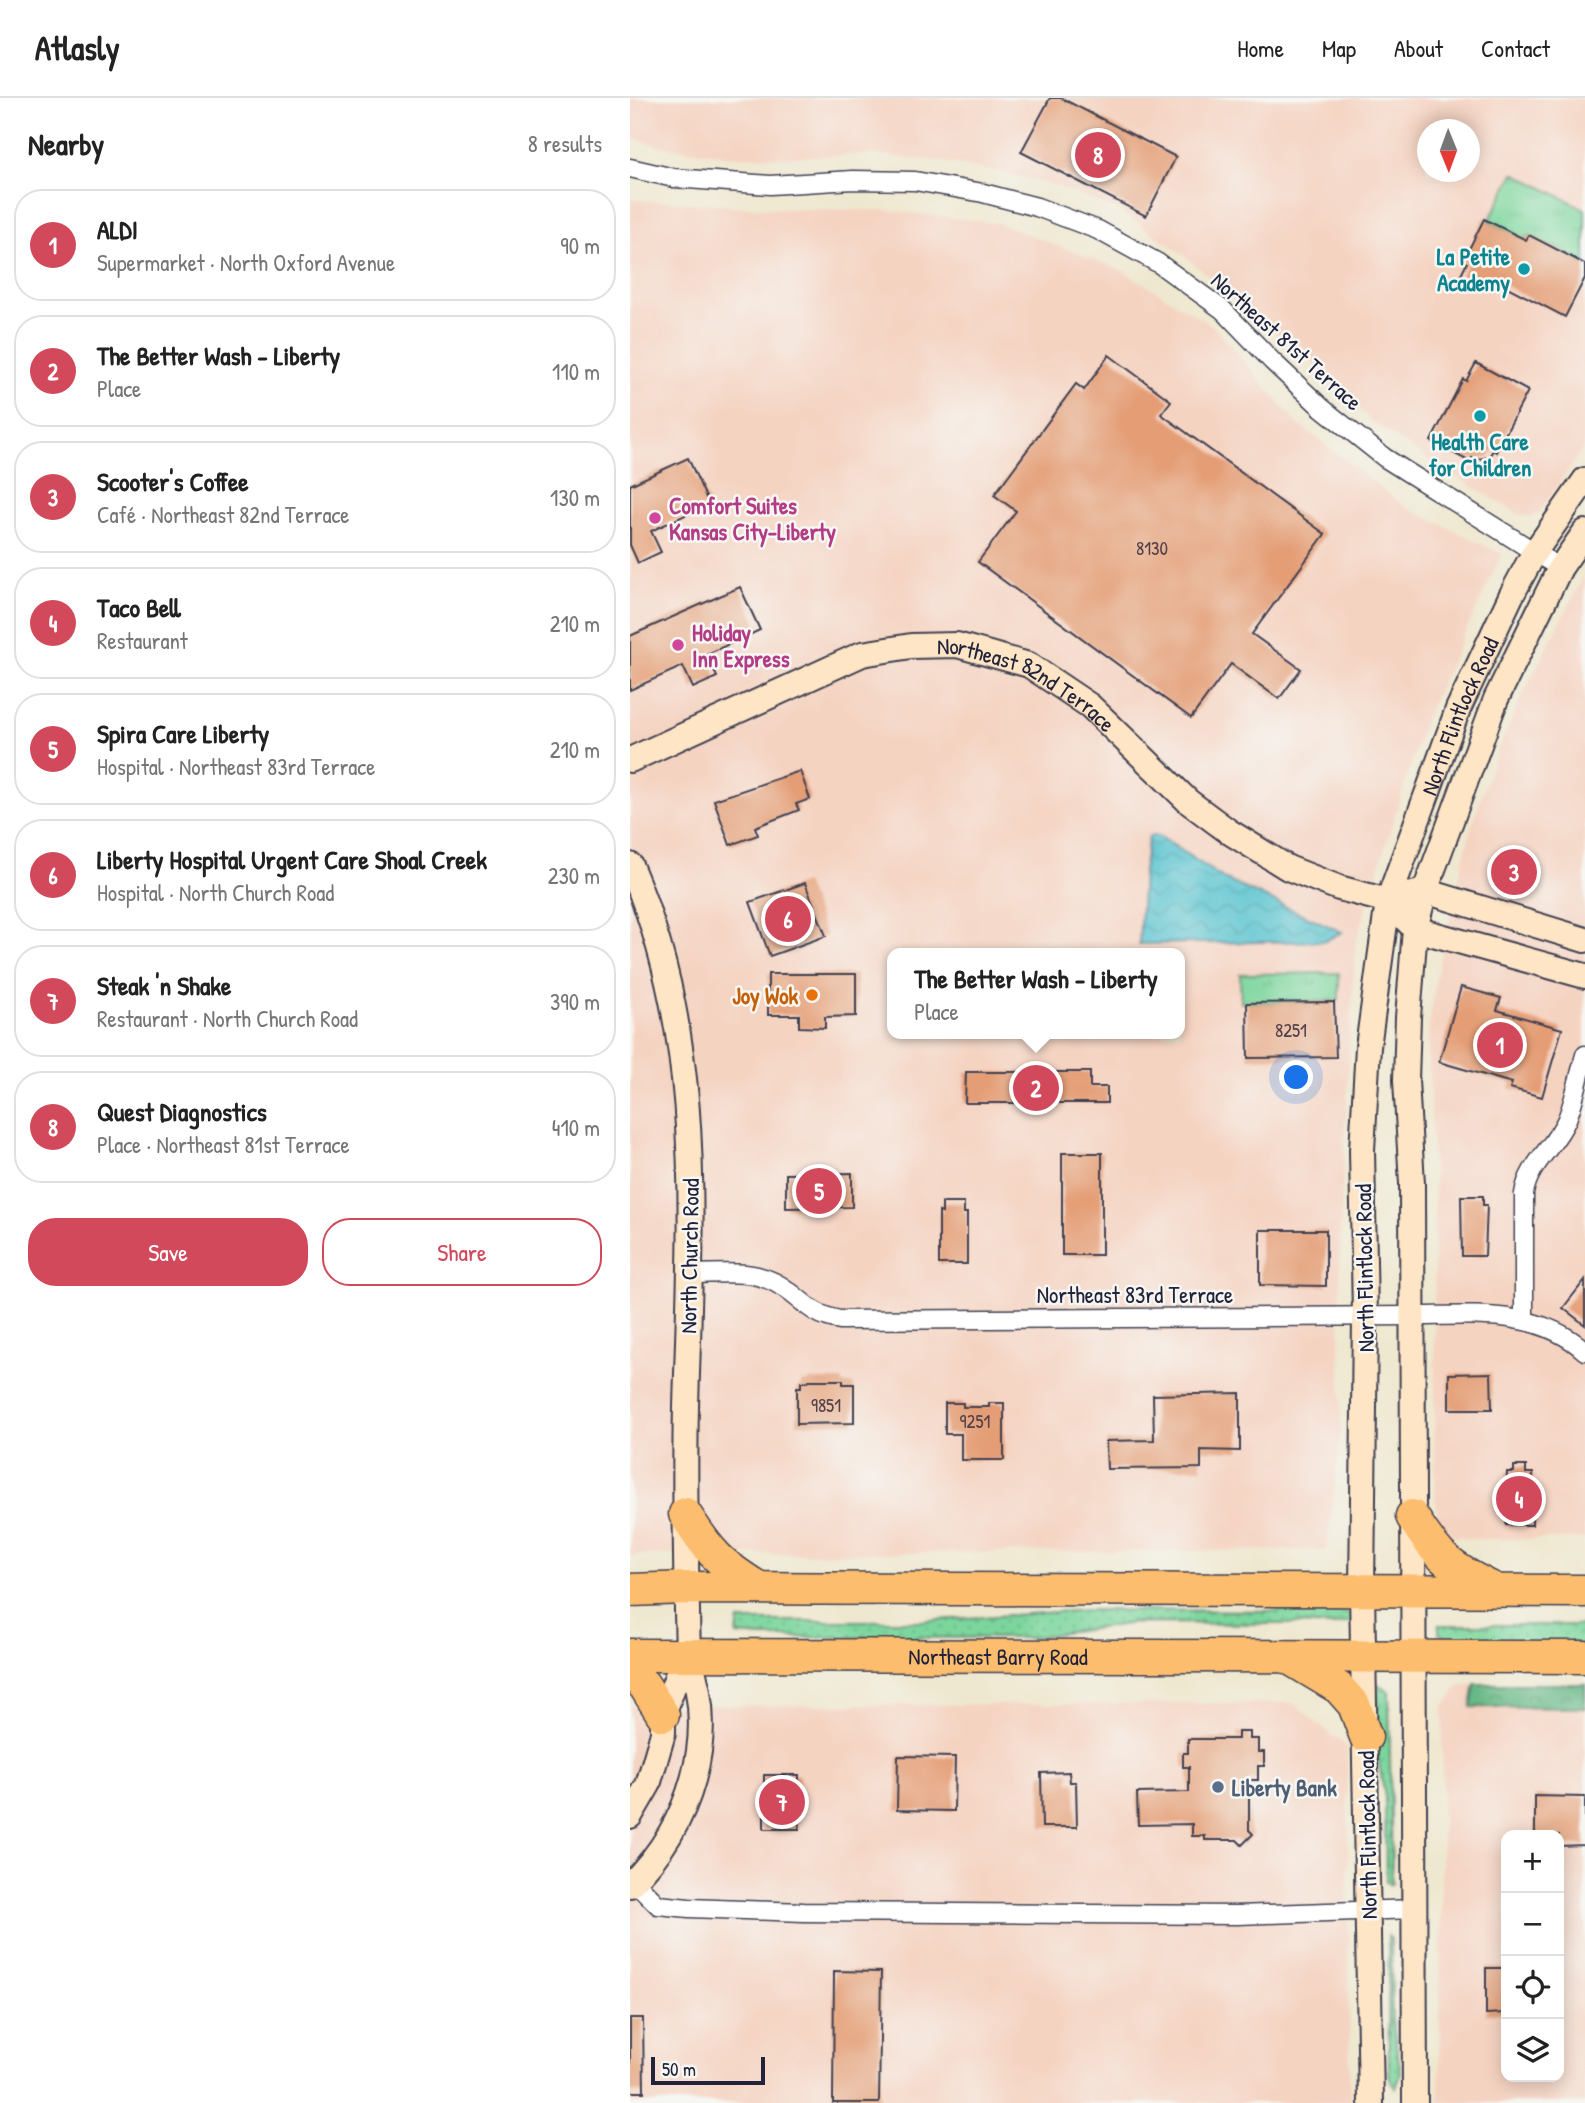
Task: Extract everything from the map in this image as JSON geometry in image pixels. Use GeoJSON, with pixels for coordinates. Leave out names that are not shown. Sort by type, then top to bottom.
{"type":"FeatureCollection","features":[{"type":"Feature","properties":{"kind":"highway"},"geometry":{"type":"LineString","coordinates":[[685,1514],[714,1556],[728,1569],[759,1588]]}},
{"type":"Feature","properties":{"kind":"highway"},"geometry":{"type":"LineString","coordinates":[[1412,1516],[1430,1545],[1444,1561],[1461,1573],[1498,1591]]}},
{"type":"Feature","properties":{"kind":"highway"},"geometry":{"type":"LineString","coordinates":[[630,1590],[759,1588],[1585,1591]]}},
{"type":"Feature","properties":{"kind":"highway","name":"Northeast Barry Road"},"geometry":{"type":"LineString","coordinates":[[630,1655],[1585,1657]]}},
{"type":"Feature","properties":{"kind":"highway"},"geometry":{"type":"LineString","coordinates":[[1288,1657],[1339,1688],[1354,1704],[1366,1737]]}},
{"type":"Feature","properties":{"kind":"highway"},"geometry":{"type":"LineString","coordinates":[[630,1673],[643,1685],[663,1715]]}},
{"type":"Feature","properties":{"kind":"main road","name":"North Flintlock Road"},"geometry":{"type":"LineString","coordinates":[[1371,2103],[1362,1590],[1365,1317],[1362,1150],[1367,1060],[1388,901],[1458,709],[1534,553],[1585,480]]}},
{"type":"Feature","properties":{"kind":"main road","name":"North Flintlock Road"},"geometry":{"type":"LineString","coordinates":[[1415,2103],[1412,1184],[1406,1080],[1415,929],[1425,891],[1496,699],[1560,568],[1585,532]]}},
{"type":"Feature","properties":{"kind":"main road","name":"Northeast 82nd Terrace"},"geometry":{"type":"LineString","coordinates":[[630,760],[862,654],[911,646],[957,645],[1030,665],[1090,706],[1189,802],[1227,831],[1288,868],[1339,888],[1388,901],[1425,891]]}},
{"type":"Feature","properties":{"kind":"main road","name":"North Church Road"},"geometry":{"type":"LineString","coordinates":[[630,865],[650,913],[667,977],[683,1059],[691,1159],[691,1275],[684,1461],[688,1656],[696,1677],[701,1705],[700,1751],[684,1811],[659,1850],[631,1880]]}},
{"type":"Feature","properties":{"kind":"main road"},"geometry":{"type":"LineString","coordinates":[[1425,891],[1585,940]]}},
{"type":"Feature","properties":{"kind":"main road"},"geometry":{"type":"LineString","coordinates":[[1388,901],[1415,929],[1585,976]]}},
{"type":"Feature","properties":{"kind":"main road","name":"North Church Road"},"geometry":{"type":"LineString","coordinates":[[630,1816],[648,1785],[663,1733],[663,1715],[677,1676],[688,1656]]}},
{"type":"Feature","properties":{"kind":"street","name":"Northeast 81st Terrace"},"geometry":{"type":"LineString","coordinates":[[630,168],[674,178],[770,185],[853,180],[915,181],[983,193],[1037,207],[1098,230],[1158,264],[1223,310],[1322,408],[1385,458],[1560,568]]}},
{"type":"Feature","properties":{"kind":"street"},"geometry":{"type":"LineString","coordinates":[[1524,1320],[1525,1182],[1567,1119],[1585,1055]]}},
{"type":"Feature","properties":{"kind":"street","name":"Northeast 83rd Terrace"},"geometry":{"type":"LineString","coordinates":[[691,1275],[755,1274],[776,1283],[822,1317],[840,1320],[1412,1315],[1505,1317],[1524,1320],[1558,1332],[1585,1351]]}},
{"type":"Feature","properties":{"kind":"street"},"geometry":{"type":"LineString","coordinates":[[631,1880],[658,1905],[689,1908],[804,1912],[1237,1915],[1415,1909]]}},
{"type":"Feature","properties":{"kind":"shaded area"},"geometry":{"type":"Polygon","coordinates":[[[630,98],[1585,98],[1585,446],[1538,514],[1531,517],[1520,515],[1433,463],[1371,421],[1326,374],[1181,253],[1120,211],[1059,187],[945,162],[872,154],[728,156],[660,146],[630,138],[630,98]]]}},
{"type":"Feature","properties":{"kind":"shaded area"},"geometry":{"type":"Polygon","coordinates":[[[630,198],[781,209],[885,210],[998,223],[1124,271],[1213,326],[1297,423],[1406,507],[1502,554],[1425,718],[1355,945],[1340,1236],[1341,1429],[1327,1550],[630,1555],[630,198]]]}},
{"type":"Feature","properties":{"kind":"shaded area"},"geometry":{"type":"Polygon","coordinates":[[[1585,575],[1585,1539],[1468,1539],[1452,1535],[1440,1521],[1435,1502],[1434,1193],[1428,1036],[1435,981],[1471,827],[1493,762],[1524,691],[1585,575]]]}},
{"type":"Feature","properties":{"kind":"shaded area"},"geometry":{"type":"Polygon","coordinates":[[[1475,1684],[1471,1707],[1585,1708],[1585,2103],[1439,2103],[1443,1707],[1459,1686],[1475,1684]]]}},
{"type":"Feature","properties":{"kind":"shaded area"},"geometry":{"type":"Polygon","coordinates":[[[1293,1703],[1347,1747],[1350,2103],[630,2103],[630,1706],[1293,1703]]]}},
{"type":"Feature","properties":{"kind":"green space"},"geometry":{"type":"Polygon","coordinates":[[[1514,173],[1585,209],[1585,264],[1529,235],[1526,240],[1489,221],[1514,173]]]}},
{"type":"Feature","properties":{"kind":"green space"},"geometry":{"type":"Polygon","coordinates":[[[1339,973],[1339,1001],[1241,1003],[1240,974],[1339,973]]]}},
{"type":"Feature","properties":{"kind":"green space"},"geometry":{"type":"Polygon","coordinates":[[[1316,1607],[1351,1615],[1352,1622],[1330,1626],[1133,1623],[1029,1638],[737,1635],[739,1621],[923,1621],[1086,1610],[1287,1611],[1316,1607]]]}},
{"type":"Feature","properties":{"kind":"green space"},"geometry":{"type":"Polygon","coordinates":[[[1439,1625],[1585,1625],[1585,1645],[1466,1643],[1439,1634],[1439,1625]]]}},
{"type":"Feature","properties":{"kind":"green space"},"geometry":{"type":"Polygon","coordinates":[[[1378,1684],[1389,1692],[1390,1885],[1386,1881],[1385,1797],[1377,1752],[1378,1684]]]}},
{"type":"Feature","properties":{"kind":"green space"},"geometry":{"type":"Polygon","coordinates":[[[1475,1684],[1585,1684],[1585,1708],[1471,1707],[1475,1684]]]}},
{"type":"Feature","properties":{"kind":"green space"},"geometry":{"type":"Polygon","coordinates":[[[1388,1936],[1391,1939],[1392,2020],[1401,2074],[1396,2088],[1389,2073],[1388,1936]]]}},
{"type":"Feature","properties":{"kind":"water"},"geometry":{"type":"Polygon","coordinates":[[[1149,836],[1159,836],[1226,880],[1342,932],[1325,941],[1139,944],[1143,870],[1149,836]]]}},
{"type":"Feature","properties":{"kind":"building"},"geometry":{"type":"Polygon","coordinates":[[[1050,98],[1061,98],[1176,157],[1146,216],[1021,152],[1050,98]]]}},
{"type":"Feature","properties":{"kind":"building","name":"La Petite Academy"},"geometry":{"type":"Polygon","coordinates":[[[1484,219],[1526,240],[1529,235],[1585,264],[1585,278],[1565,317],[1496,281],[1491,290],[1461,275],[1467,263],[1463,261],[1484,219]]]}},
{"type":"Feature","properties":{"kind":"building"},"geometry":{"type":"Polygon","coordinates":[[[1109,355],[1171,401],[1161,414],[1325,534],[1252,634],[1301,669],[1279,699],[1231,664],[1191,718],[978,562],[1016,511],[994,495],[1076,384],[1084,390],[1109,355]]]}},
{"type":"Feature","properties":{"kind":"building","name":"Health Care for Children"},"geometry":{"type":"Polygon","coordinates":[[[1476,363],[1528,391],[1496,452],[1493,450],[1489,457],[1478,461],[1472,458],[1470,462],[1431,441],[1463,379],[1466,381],[1476,363]]]}},
{"type":"Feature","properties":{"kind":"building","name":"Comfort Suites Kansas City-Liberty"},"geometry":{"type":"Polygon","coordinates":[[[688,458],[709,504],[651,531],[661,552],[638,563],[630,545],[630,485],[688,458]]]}},
{"type":"Feature","properties":{"kind":"building","name":"Holiday Inn Express"},"geometry":{"type":"Polygon","coordinates":[[[740,587],[760,630],[707,654],[717,677],[693,688],[683,666],[630,690],[630,636],[740,587]]]}},
{"type":"Feature","properties":{"kind":"building"},"geometry":{"type":"Polygon","coordinates":[[[800,771],[810,799],[796,804],[799,810],[755,827],[758,835],[730,845],[714,800],[800,771]]]}},
{"type":"Feature","properties":{"kind":"building"},"geometry":{"type":"Polygon","coordinates":[[[1502,862],[1529,870],[1525,883],[1498,875],[1502,862]]]}},
{"type":"Feature","properties":{"kind":"building"},"geometry":{"type":"Polygon","coordinates":[[[805,883],[826,936],[770,956],[750,902],[805,883]]]}},
{"type":"Feature","properties":{"kind":"building","name":"Joy Wok"},"geometry":{"type":"Polygon","coordinates":[[[768,974],[856,974],[856,1016],[825,1017],[825,1028],[799,1027],[799,1015],[768,1015],[768,974]]]}},
{"type":"Feature","properties":{"kind":"building"},"geometry":{"type":"Polygon","coordinates":[[[1461,987],[1501,998],[1497,1010],[1562,1029],[1542,1097],[1510,1088],[1512,1083],[1439,1062],[1461,987]]]}},
{"type":"Feature","properties":{"kind":"building"},"geometry":{"type":"Polygon","coordinates":[[[1334,1002],[1336,1057],[1248,1058],[1247,1003],[1334,1002]]]}},
{"type":"Feature","properties":{"kind":"building"},"geometry":{"type":"Polygon","coordinates":[[[966,1072],[1090,1072],[1090,1087],[1107,1087],[1107,1103],[965,1103],[966,1072]]]}},
{"type":"Feature","properties":{"kind":"building"},"geometry":{"type":"Polygon","coordinates":[[[1062,1153],[1102,1153],[1102,1255],[1062,1255],[1062,1153]]]}},
{"type":"Feature","properties":{"kind":"building"},"geometry":{"type":"Polygon","coordinates":[[[852,1173],[852,1207],[786,1208],[786,1174],[852,1173]]]}},
{"type":"Feature","properties":{"kind":"building"},"geometry":{"type":"Polygon","coordinates":[[[1461,1196],[1483,1196],[1483,1205],[1487,1205],[1485,1256],[1462,1256],[1461,1196]]]}},
{"type":"Feature","properties":{"kind":"building"},"geometry":{"type":"Polygon","coordinates":[[[942,1203],[964,1203],[964,1213],[967,1213],[967,1264],[939,1264],[939,1212],[942,1213],[942,1203]]]}},
{"type":"Feature","properties":{"kind":"building"},"geometry":{"type":"Polygon","coordinates":[[[1260,1230],[1326,1230],[1326,1286],[1260,1285],[1260,1230]]]}},
{"type":"Feature","properties":{"kind":"building"},"geometry":{"type":"Polygon","coordinates":[[[1585,1280],[1585,1325],[1563,1308],[1585,1280]]]}},
{"type":"Feature","properties":{"kind":"building"},"geometry":{"type":"Polygon","coordinates":[[[1491,1373],[1492,1409],[1449,1409],[1449,1374],[1491,1373]]]}},
{"type":"Feature","properties":{"kind":"building"},"geometry":{"type":"Polygon","coordinates":[[[843,1380],[843,1384],[854,1384],[854,1423],[797,1424],[797,1387],[801,1387],[801,1382],[843,1380]]]}},
{"type":"Feature","properties":{"kind":"building"},"geometry":{"type":"Polygon","coordinates":[[[1240,1393],[1240,1451],[1201,1450],[1201,1468],[1107,1469],[1106,1441],[1154,1440],[1153,1395],[1240,1393]]]}},
{"type":"Feature","properties":{"kind":"building"},"geometry":{"type":"Polygon","coordinates":[[[945,1403],[963,1403],[963,1407],[989,1407],[989,1403],[1004,1403],[1004,1460],[961,1460],[961,1434],[945,1434],[945,1403]]]}},
{"type":"Feature","properties":{"kind":"building"},"geometry":{"type":"Polygon","coordinates":[[[1514,1466],[1526,1466],[1526,1473],[1533,1473],[1532,1525],[1506,1525],[1507,1472],[1514,1472],[1514,1466]]]}},
{"type":"Feature","properties":{"kind":"building","name":"Liberty Bank"},"geometry":{"type":"Polygon","coordinates":[[[1238,1732],[1250,1732],[1250,1739],[1258,1739],[1258,1752],[1264,1752],[1264,1766],[1258,1766],[1258,1780],[1249,1780],[1249,1830],[1253,1834],[1242,1845],[1237,1840],[1205,1840],[1205,1836],[1192,1836],[1192,1824],[1138,1825],[1137,1793],[1189,1792],[1189,1767],[1183,1767],[1183,1753],[1188,1753],[1188,1739],[1238,1739],[1238,1732]]]}},
{"type":"Feature","properties":{"kind":"building"},"geometry":{"type":"Polygon","coordinates":[[[898,1756],[955,1757],[954,1811],[897,1810],[898,1756]]]}},
{"type":"Feature","properties":{"kind":"building"},"geometry":{"type":"Polygon","coordinates":[[[1069,1772],[1070,1782],[1076,1782],[1077,1827],[1042,1827],[1041,1773],[1069,1772]]]}},
{"type":"Feature","properties":{"kind":"building"},"geometry":{"type":"Polygon","coordinates":[[[764,1775],[799,1775],[799,1829],[764,1829],[764,1775]]]}},
{"type":"Feature","properties":{"kind":"building"},"geometry":{"type":"Polygon","coordinates":[[[1535,1796],[1585,1797],[1585,1845],[1564,1846],[1564,1830],[1535,1830],[1535,1796]]]}},
{"type":"Feature","properties":{"kind":"building"},"geometry":{"type":"Polygon","coordinates":[[[1486,1968],[1501,1968],[1501,2013],[1486,2014],[1486,1968]]]}},
{"type":"Feature","properties":{"kind":"building"},"geometry":{"type":"Polygon","coordinates":[[[834,1971],[881,1972],[879,2103],[833,2103],[834,1971]]]}},
{"type":"Feature","properties":{"kind":"building"},"geometry":{"type":"Polygon","coordinates":[[[630,2018],[643,2018],[644,2092],[630,2092],[630,2018]]]}},
{"type":"Feature","properties":{"kind":"place","name":"Quest Diagnostics"},"geometry":{"type":"Point","coordinates":[1098,155]}},
{"type":"Feature","properties":{"kind":"place","name":"La Petite Academy"},"geometry":{"type":"Point","coordinates":[1524,269]}},
{"type":"Feature","properties":{"kind":"place","name":"Health Care for Children"},"geometry":{"type":"Point","coordinates":[1480,416]}},
{"type":"Feature","properties":{"kind":"place","name":"Comfort Suites Kansas City-Liberty"},"geometry":{"type":"Point","coordinates":[655,518]}},
{"type":"Feature","properties":{"kind":"place","name":"Holiday Inn Express"},"geometry":{"type":"Point","coordinates":[678,645]}},
{"type":"Feature","properties":{"kind":"place","name":"Scooter's Coffee"},"geometry":{"type":"Point","coordinates":[1514,872]}},
{"type":"Feature","properties":{"kind":"place","name":"Liberty Hospital Urgent Care Shoal Creek"},"geometry":{"type":"Point","coordinates":[788,919]}},
{"type":"Feature","properties":{"kind":"place","name":"Joy Wok"},"geometry":{"type":"Point","coordinates":[812,995]}},
{"type":"Feature","properties":{"kind":"place","name":"ALDI"},"geometry":{"type":"Point","coordinates":[1500,1045]}},
{"type":"Feature","properties":{"kind":"place","name":"The Better Wash - Liberty"},"geometry":{"type":"Point","coordinates":[1036,1088]}},
{"type":"Feature","properties":{"kind":"place","name":"Spira Care Liberty"},"geometry":{"type":"Point","coordinates":[819,1191]}},
{"type":"Feature","properties":{"kind":"place","name":"Taco Bell"},"geometry":{"type":"Point","coordinates":[1519,1499]}},
{"type":"Feature","properties":{"kind":"place","name":"Liberty Bank"},"geometry":{"type":"Point","coordinates":[1218,1787]}},
{"type":"Feature","properties":{"kind":"place","name":"Steak 'n Shake"},"geometry":{"type":"Point","coordinates":[782,1802]}}]}
